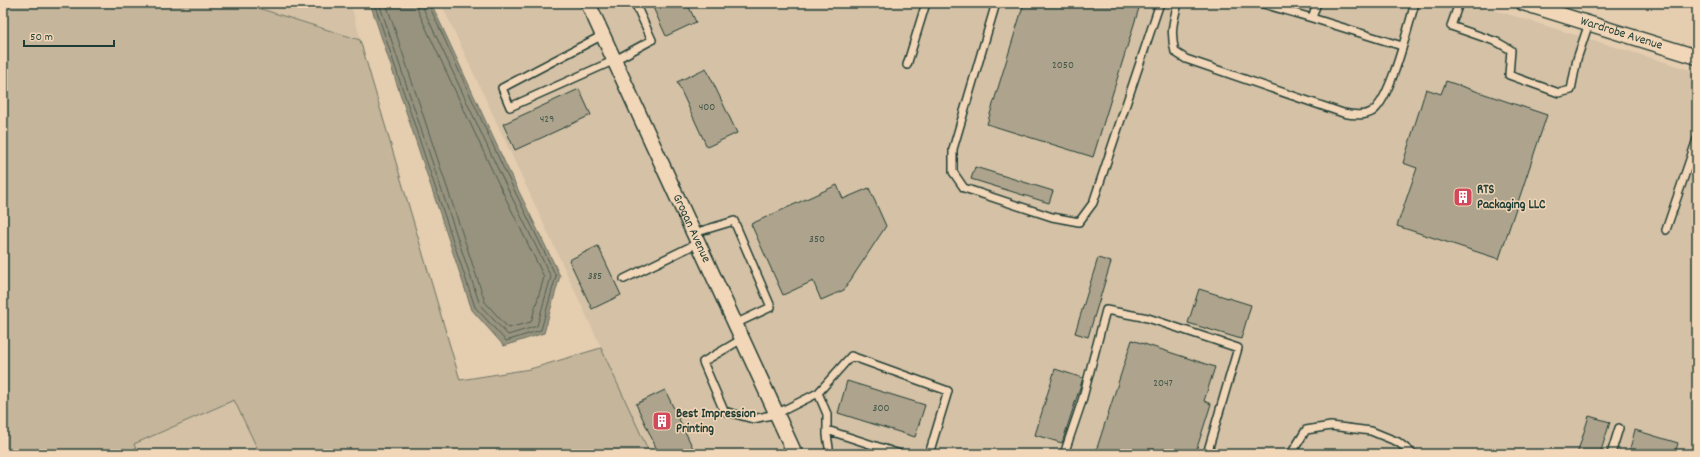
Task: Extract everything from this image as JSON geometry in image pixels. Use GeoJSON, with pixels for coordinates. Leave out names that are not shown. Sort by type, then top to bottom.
{"type":"FeatureCollection","features":[{"type":"Feature","properties":{"kind":"street","name":"Grogan Avenue"},"geometry":{"type":"LineString","coordinates":[[588,3],[795,454]]}},
{"type":"Feature","properties":{"kind":"street","name":"Wardrobe Avenue"},"geometry":{"type":"LineString","coordinates":[[1524,3],[1697,57]]}},
{"type":"Feature","properties":{"kind":"lane"},"geometry":{"type":"LineString","coordinates":[[603,35],[502,88],[510,107],[614,60],[652,40],[635,3]]}},
{"type":"Feature","properties":{"kind":"lane"},"geometry":{"type":"LineString","coordinates":[[907,64],[926,3]]}},
{"type":"Feature","properties":{"kind":"lane"},"geometry":{"type":"LineString","coordinates":[[996,3],[953,148],[953,172],[964,188],[1052,217],[1079,222],[1093,203],[1160,3]]}},
{"type":"Feature","properties":{"kind":"lane"},"geometry":{"type":"LineString","coordinates":[[1178,3],[1172,23],[1171,38],[1175,52],[1186,60],[1343,113],[1359,116],[1372,112],[1383,99],[1394,70],[1415,3]]}},
{"type":"Feature","properties":{"kind":"lane"},"geometry":{"type":"LineString","coordinates":[[1260,3],[1402,46]]}},
{"type":"Feature","properties":{"kind":"lane"},"geometry":{"type":"LineString","coordinates":[[1312,18],[1317,3]]}},
{"type":"Feature","properties":{"kind":"lane"},"geometry":{"type":"LineString","coordinates":[[1458,3],[1451,26],[1497,42],[1511,50],[1509,75],[1559,93],[1571,90],[1577,59],[1589,23]]}},
{"type":"Feature","properties":{"kind":"lane"},"geometry":{"type":"LineString","coordinates":[[1666,230],[1697,139]]}},
{"type":"Feature","properties":{"kind":"lane"},"geometry":{"type":"LineString","coordinates":[[624,279],[696,238],[734,221],[772,306],[735,324]]}},
{"type":"Feature","properties":{"kind":"lane"},"geometry":{"type":"LineString","coordinates":[[1064,454],[1082,401],[1106,310],[1148,318],[1238,348],[1207,454]]}},
{"type":"Feature","properties":{"kind":"lane"},"geometry":{"type":"LineString","coordinates":[[742,340],[703,362],[724,411],[753,419],[776,414],[818,393],[851,356],[948,391],[929,454]]}},
{"type":"Feature","properties":{"kind":"lane"},"geometry":{"type":"LineString","coordinates":[[818,393],[827,414],[828,450],[830,454]]}},
{"type":"Feature","properties":{"kind":"lane"},"geometry":{"type":"LineString","coordinates":[[1291,454],[1306,430],[1331,426],[1371,431],[1398,442],[1413,454]]}},
{"type":"Feature","properties":{"kind":"lane"},"geometry":{"type":"LineString","coordinates":[[1611,454],[1619,428]]}},
{"type":"Feature","properties":{"kind":"lane"},"geometry":{"type":"LineString","coordinates":[[827,430],[900,454]]}},
{"type":"Feature","properties":{"kind":"shaded area"},"geometry":{"type":"Polygon","coordinates":[[[9,3],[350,3],[461,380],[530,369],[601,347],[441,3],[1471,3],[1697,72],[1697,454],[3,454],[3,20],[9,3]]]}},
{"type":"Feature","properties":{"kind":"shaded area"},"geometry":{"type":"Polygon","coordinates":[[[9,3],[242,3],[360,40],[460,380],[530,369],[601,348],[650,454],[260,454],[234,400],[134,444],[138,454],[3,454],[3,20],[9,3]]]}},
{"type":"Feature","properties":{"kind":"water"},"geometry":{"type":"Polygon","coordinates":[[[370,3],[431,3],[505,163],[560,276],[544,333],[504,346],[472,310],[370,3]]]}},
{"type":"Feature","properties":{"kind":"building"},"geometry":{"type":"Polygon","coordinates":[[[651,3],[687,3],[696,22],[666,36],[651,3]]]}},
{"type":"Feature","properties":{"kind":"building"},"geometry":{"type":"Polygon","coordinates":[[[1024,3],[1123,3],[1139,8],[1093,157],[987,124],[1024,3]]]}},
{"type":"Feature","properties":{"kind":"building"},"geometry":{"type":"Polygon","coordinates":[[[706,68],[737,133],[707,147],[677,82],[706,68]]]}},
{"type":"Feature","properties":{"kind":"building","name":"RTS Packaging LLC"},"geometry":{"type":"Polygon","coordinates":[[[1446,81],[1547,115],[1499,259],[1397,226],[1417,168],[1403,163],[1426,89],[1441,94],[1446,81]]]}},
{"type":"Feature","properties":{"kind":"building"},"geometry":{"type":"Polygon","coordinates":[[[579,89],[591,115],[515,150],[503,124],[579,89]]]}},
{"type":"Feature","properties":{"kind":"building"},"geometry":{"type":"Polygon","coordinates":[[[975,167],[1053,191],[1049,203],[971,179],[975,167]]]}},
{"type":"Feature","properties":{"kind":"building"},"geometry":{"type":"Polygon","coordinates":[[[837,185],[843,199],[869,188],[886,226],[844,290],[821,300],[813,281],[783,295],[751,224],[837,185]]]}},
{"type":"Feature","properties":{"kind":"building"},"geometry":{"type":"Polygon","coordinates":[[[598,246],[621,295],[592,309],[569,260],[598,246]]]}},
{"type":"Feature","properties":{"kind":"building"},"geometry":{"type":"Polygon","coordinates":[[[1098,258],[1111,262],[1088,337],[1075,333],[1098,258]]]}},
{"type":"Feature","properties":{"kind":"building"},"geometry":{"type":"Polygon","coordinates":[[[1199,289],[1251,305],[1241,339],[1188,323],[1199,289]]]}},
{"type":"Feature","properties":{"kind":"building"},"geometry":{"type":"Polygon","coordinates":[[[1132,340],[1215,367],[1204,401],[1211,404],[1195,454],[1095,454],[1132,340]]]}},
{"type":"Feature","properties":{"kind":"building"},"geometry":{"type":"Polygon","coordinates":[[[1055,369],[1083,378],[1062,443],[1035,435],[1055,369]]]}},
{"type":"Feature","properties":{"kind":"building"},"geometry":{"type":"Polygon","coordinates":[[[847,381],[925,405],[915,437],[838,413],[847,381]]]}},
{"type":"Feature","properties":{"kind":"building","name":"Best Impression Printing"},"geometry":{"type":"Polygon","coordinates":[[[665,390],[696,454],[659,454],[636,404],[665,390]]]}},
{"type":"Feature","properties":{"kind":"building"},"geometry":{"type":"Polygon","coordinates":[[[1589,416],[1610,422],[1600,454],[1577,454],[1589,416]]]}},
{"type":"Feature","properties":{"kind":"building"},"geometry":{"type":"Polygon","coordinates":[[[1635,430],[1678,443],[1675,454],[1636,454],[1629,452],[1635,430]]]}},
{"type":"Feature","properties":{"kind":"place","name":"RTS Packaging LLC"},"geometry":{"type":"Point","coordinates":[1463,197]}},
{"type":"Feature","properties":{"kind":"place","name":"Best Impression Printing"},"geometry":{"type":"Point","coordinates":[662,421]}}]}
